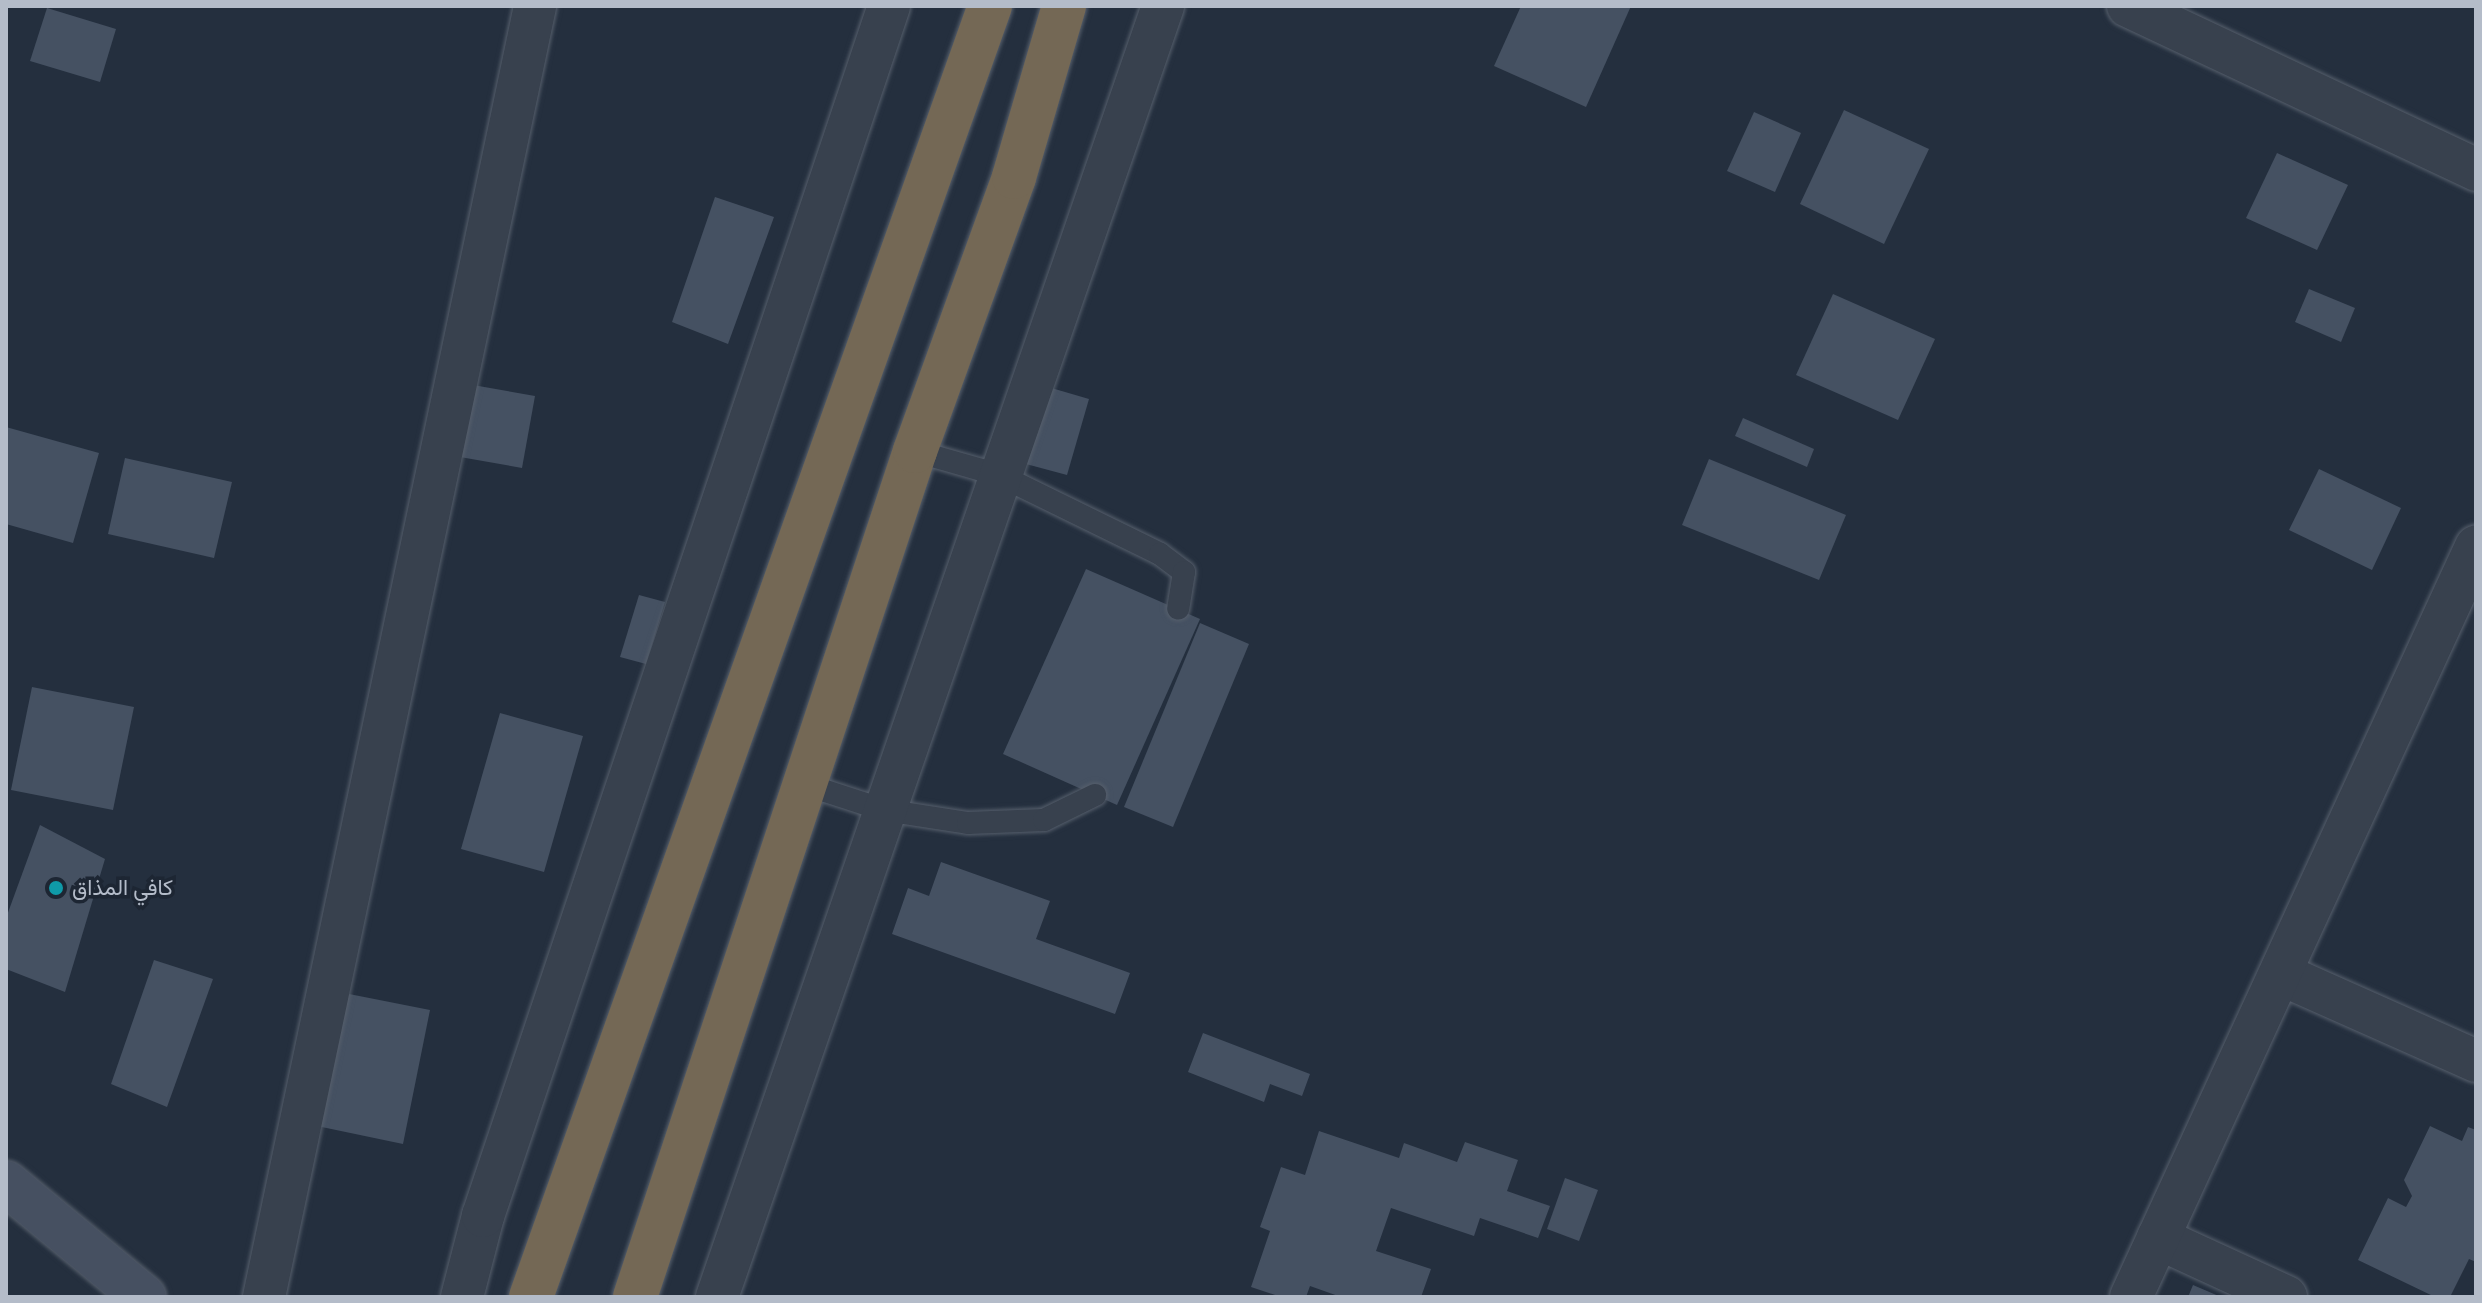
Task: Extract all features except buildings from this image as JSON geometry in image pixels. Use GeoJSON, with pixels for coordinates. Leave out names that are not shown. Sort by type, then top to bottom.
{"type":"FeatureCollection","features":[{"type":"Feature","properties":{"kind":"highway"},"geometry":{"type":"LineString","coordinates":[[531,1293],[990,6]]}},
{"type":"Feature","properties":{"kind":"highway"},"geometry":{"type":"LineString","coordinates":[[635,1297],[915,451],[1014,177],[1064,6]]}},
{"type":"Feature","properties":{"kind":"main road"},"geometry":{"type":"LineString","coordinates":[[6,1183],[144,1297]]}},
{"type":"Feature","properties":{"kind":"street"},"geometry":{"type":"LineString","coordinates":[[264,1297],[535,6]]}},
{"type":"Feature","properties":{"kind":"street"},"geometry":{"type":"LineString","coordinates":[[462,1297],[483,1216],[889,6]]}},
{"type":"Feature","properties":{"kind":"street"},"geometry":{"type":"LineString","coordinates":[[717,1297],[1163,6]]}},
{"type":"Feature","properties":{"kind":"street"},"geometry":{"type":"LineString","coordinates":[[2128,6],[2476,170]]}},
{"type":"Feature","properties":{"kind":"street"},"geometry":{"type":"LineString","coordinates":[[2131,1297],[2283,975],[2476,547]]}},
{"type":"Feature","properties":{"kind":"street"},"geometry":{"type":"LineString","coordinates":[[2283,975],[2476,1061]]}},
{"type":"Feature","properties":{"kind":"street"},"geometry":{"type":"LineString","coordinates":[[2158,1238],[2286,1297]]}},
{"type":"Feature","properties":{"kind":"lane"},"geometry":{"type":"LineString","coordinates":[[915,451],[999,475],[1172,563],[1184,572],[1178,609]]}},
{"type":"Feature","properties":{"kind":"lane"},"geometry":{"type":"LineString","coordinates":[[804,784],[884,810],[968,823],[1044,820],[1095,795]]}},
{"type":"Feature","properties":{"kind":"place","name":"كافي المذاق"},"geometry":{"type":"Point","coordinates":[56,888]}}]}
